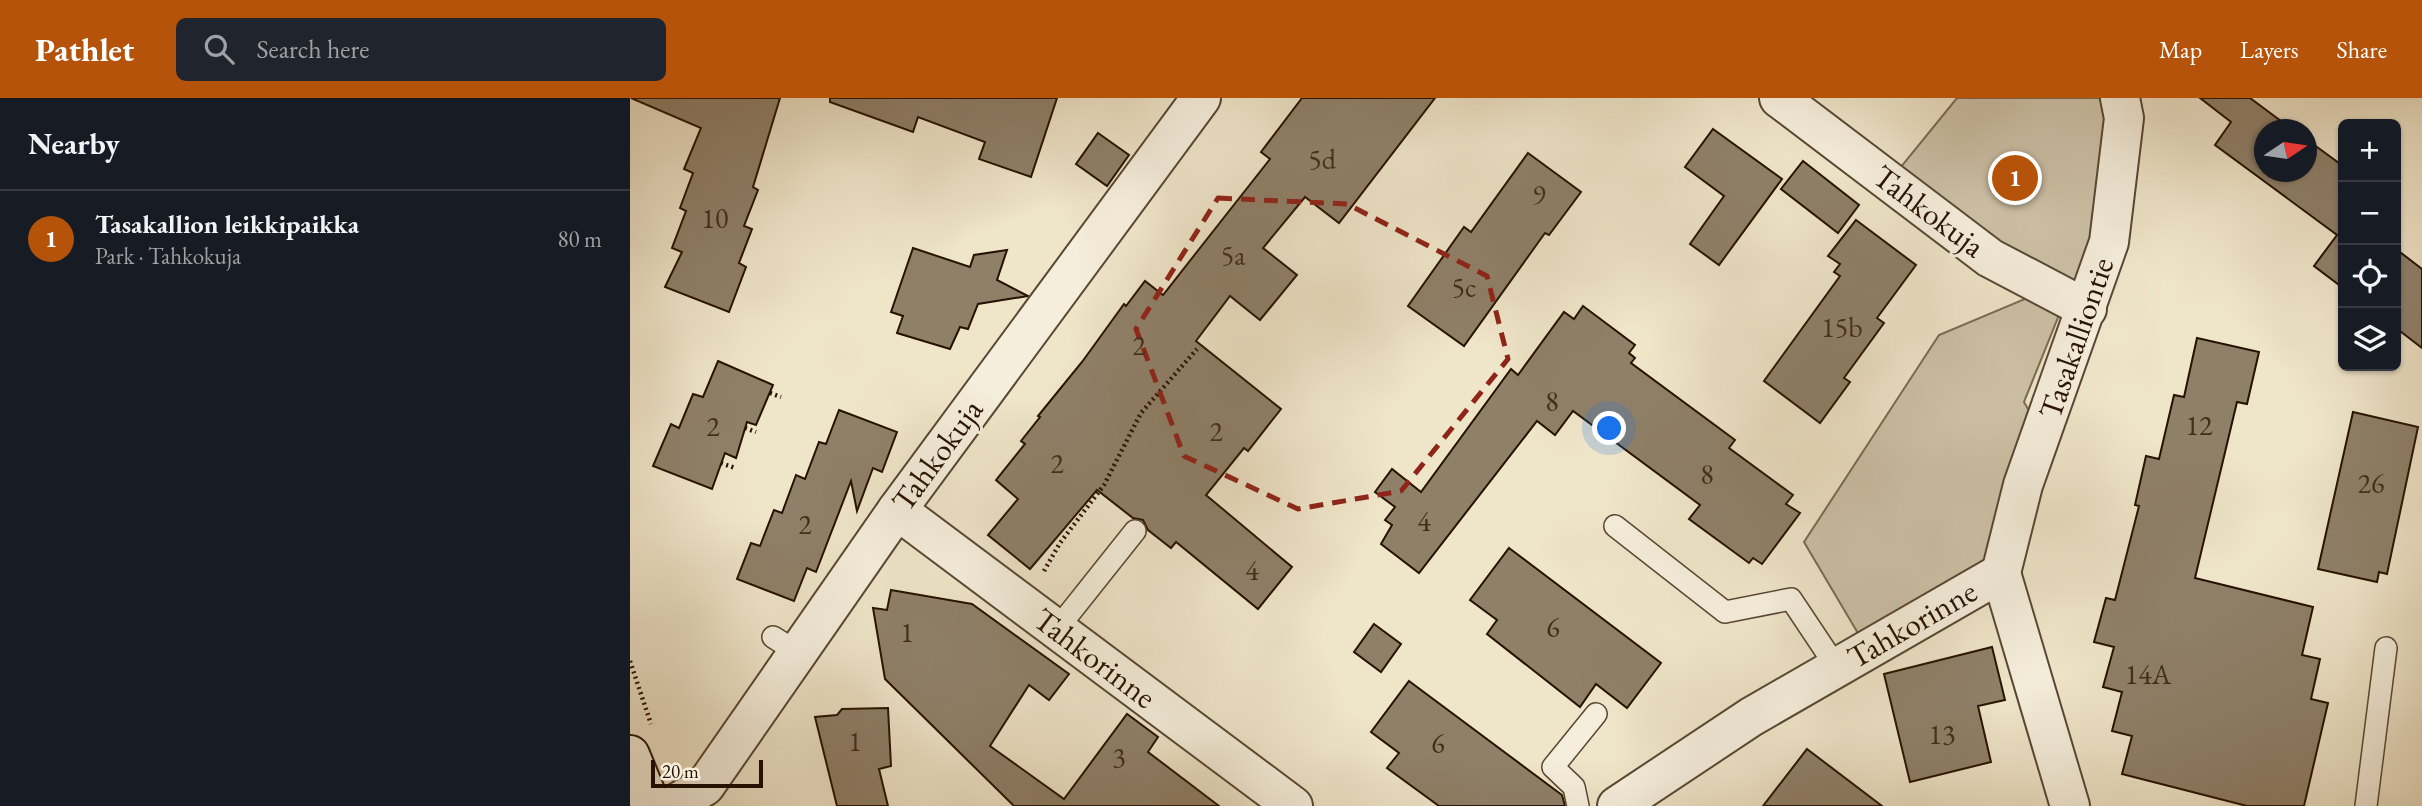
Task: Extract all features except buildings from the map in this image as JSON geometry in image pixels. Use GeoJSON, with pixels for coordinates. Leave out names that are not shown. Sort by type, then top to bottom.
{"type":"FeatureCollection","features":[{"type":"Feature","properties":{"kind":"street","name":"Tahkokuja"},"geometry":{"type":"LineString","coordinates":[[673,806],[705,786],[785,644],[897,510],[1200,98]]}},
{"type":"Feature","properties":{"kind":"street","name":"Tahkokuja"},"geometry":{"type":"LineString","coordinates":[[1779,98],[1990,258],[2087,309]]}},
{"type":"Feature","properties":{"kind":"street","name":"Tasakalliontie"},"geometry":{"type":"LineString","coordinates":[[2001,573],[2023,485],[2109,242],[2124,118],[2120,98]]}},
{"type":"Feature","properties":{"kind":"street","name":"Tahkorinne"},"geometry":{"type":"LineString","coordinates":[[897,510],[1068,616],[1293,806]]}},
{"type":"Feature","properties":{"kind":"street","name":"Tahkorinne"},"geometry":{"type":"LineString","coordinates":[[1617,806],[1751,717],[2001,573],[2070,806]]}},
{"type":"Feature","properties":{"kind":"street"},"geometry":{"type":"LineString","coordinates":[[630,755],[651,806]]}},
{"type":"Feature","properties":{"kind":"lane"},"geometry":{"type":"LineString","coordinates":[[1615,526],[1725,612],[1791,599],[1837,667]]}},
{"type":"Feature","properties":{"kind":"lane"},"geometry":{"type":"LineString","coordinates":[[1068,616],[1135,531]]}},
{"type":"Feature","properties":{"kind":"lane"},"geometry":{"type":"LineString","coordinates":[[2367,806],[2386,648]]}},
{"type":"Feature","properties":{"kind":"lane"},"geometry":{"type":"LineString","coordinates":[[1578,806],[1574,788],[1553,766],[1596,714]]}},
{"type":"Feature","properties":{"kind":"path"},"geometry":{"type":"LineString","coordinates":[[1068,616],[1042,575],[1060,542],[1104,485],[1141,413],[1197,349]]}},
{"type":"Feature","properties":{"kind":"path"},"geometry":{"type":"LineString","coordinates":[[770,393],[781,397]]}},
{"type":"Feature","properties":{"kind":"path"},"geometry":{"type":"LineString","coordinates":[[745,428],[755,432]]}},
{"type":"Feature","properties":{"kind":"path"},"geometry":{"type":"LineString","coordinates":[[721,463],[735,468]]}},
{"type":"Feature","properties":{"kind":"highlighted area"},"geometry":{"type":"Polygon","coordinates":[[[1218,198],[1347,204],[1487,276],[1508,359],[1401,491],[1298,509],[1184,456],[1136,329],[1218,198]]]}},
{"type":"Feature","properties":{"kind":"shaded area"},"geometry":{"type":"Polygon","coordinates":[[[1957,98],[2112,98],[2082,293],[1997,249],[1900,168],[1957,98]]]}},
{"type":"Feature","properties":{"kind":"shaded area"},"geometry":{"type":"Polygon","coordinates":[[[2027,298],[2059,315],[2024,402],[2035,421],[1994,567],[1859,635],[1804,542],[1939,335],[2027,298]]]}},
{"type":"Feature","properties":{"kind":"place","name":"Tasakallion leikkipaikka"},"geometry":{"type":"Point","coordinates":[2015,178]}}]}
